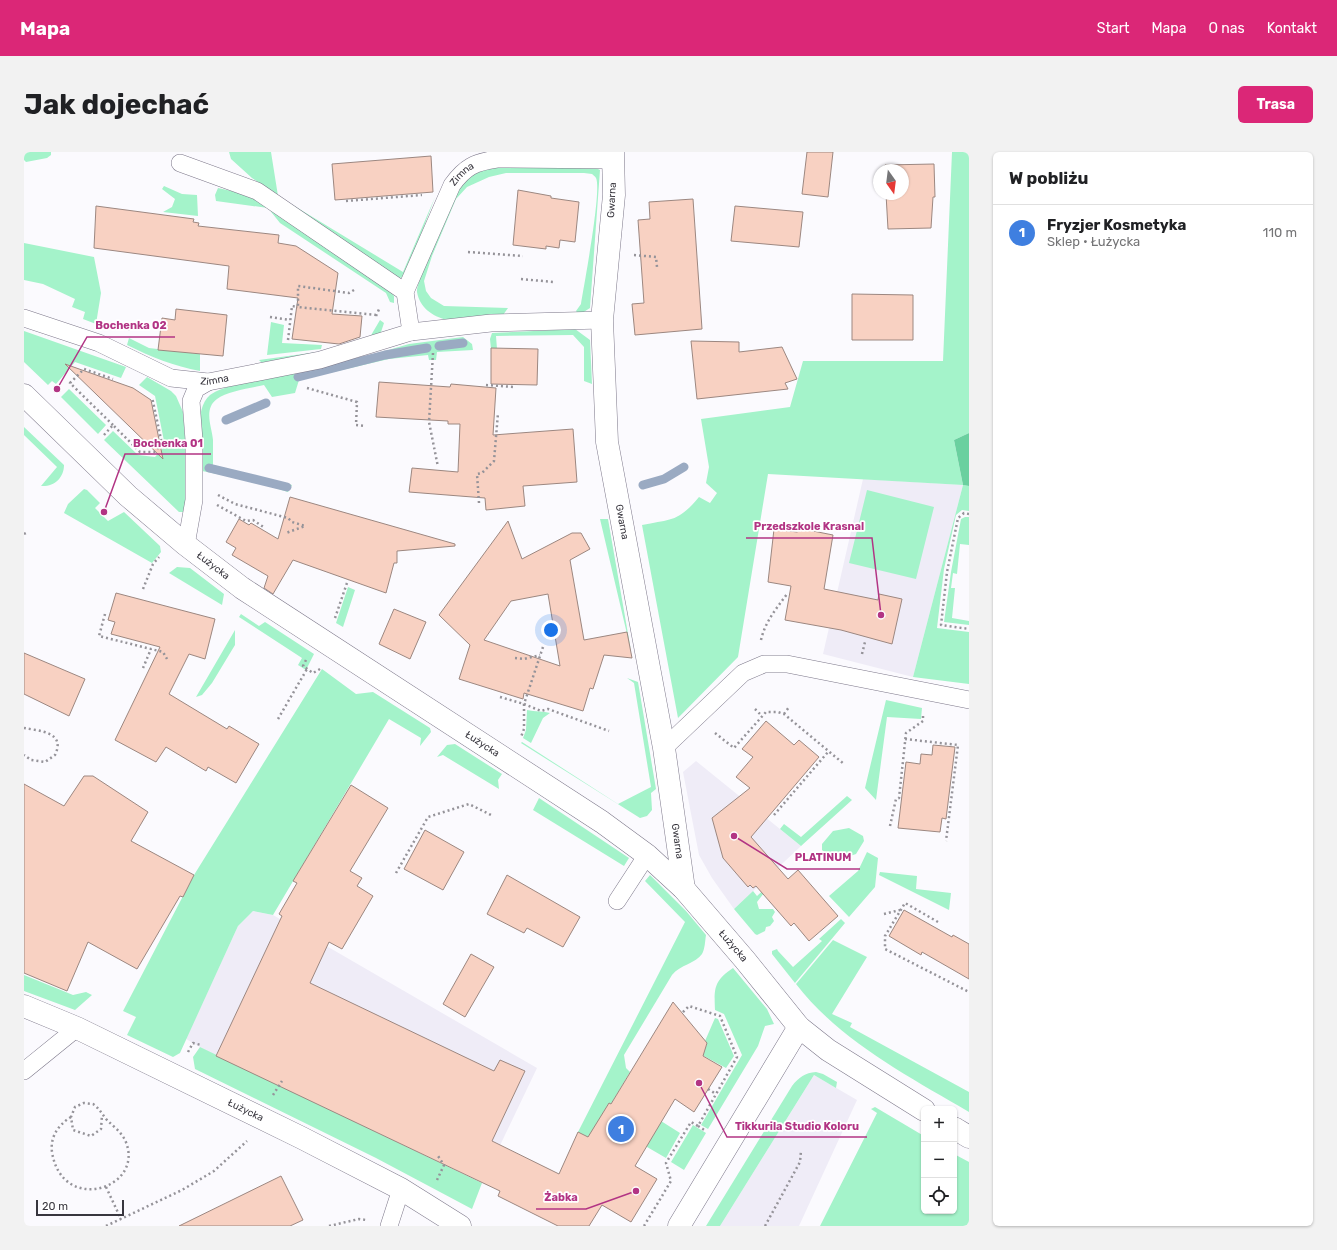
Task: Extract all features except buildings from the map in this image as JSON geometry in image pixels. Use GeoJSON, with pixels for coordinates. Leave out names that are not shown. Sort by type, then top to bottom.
{"type":"FeatureCollection","features":[{"type":"Feature","properties":{"kind":"street","name":"Gwarna"},"geometry":{"type":"LineString","coordinates":[[613,156],[614,195],[602,320],[607,442],[664,748],[684,889]]}},
{"type":"Feature","properties":{"kind":"street","name":"Łużycka"},"geometry":{"type":"LineString","coordinates":[[24,395],[128,496],[186,545],[242,588],[596,818],[645,853],[684,889],[745,960],[799,1027],[828,1050],[921,1108]]}},
{"type":"Feature","properties":{"kind":"street"},"geometry":{"type":"LineString","coordinates":[[645,853],[655,854],[665,851],[672,844],[676,834]]}},
{"type":"Feature","properties":{"kind":"street","name":"Łużycka"},"geometry":{"type":"LineString","coordinates":[[24,1006],[77,1028],[302,1138],[401,1189],[460,1226]]}},
{"type":"Feature","properties":{"kind":"street"},"geometry":{"type":"LineString","coordinates":[[679,1226],[799,1027]]}},
{"type":"Feature","properties":{"kind":"street"},"geometry":{"type":"LineString","coordinates":[[957,1130],[969,1136]]}},
{"type":"Feature","properties":{"kind":"lane","name":"Zimna"},"geometry":{"type":"LineString","coordinates":[[405,292],[452,185],[461,172],[479,161],[496,159],[613,156]]}},
{"type":"Feature","properties":{"kind":"lane"},"geometry":{"type":"LineString","coordinates":[[180,163],[257,191],[405,292],[411,332]]}},
{"type":"Feature","properties":{"kind":"lane","name":"Zimna"},"geometry":{"type":"LineString","coordinates":[[24,318],[99,343],[171,378],[208,382],[320,360],[411,332],[491,323],[602,320]]}},
{"type":"Feature","properties":{"kind":"lane"},"geometry":{"type":"LineString","coordinates":[[171,378],[187,389],[191,401],[194,440],[194,500],[186,545]]}},
{"type":"Feature","properties":{"kind":"lane"},"geometry":{"type":"LineString","coordinates":[[191,401],[196,389],[208,382]]}},
{"type":"Feature","properties":{"kind":"lane"},"geometry":{"type":"LineString","coordinates":[[664,748],[743,673],[764,664],[775,663],[795,665],[969,700]]}},
{"type":"Feature","properties":{"kind":"lane"},"geometry":{"type":"LineString","coordinates":[[617,901],[645,853]]}},
{"type":"Feature","properties":{"kind":"lane"},"geometry":{"type":"LineString","coordinates":[[24,1071],[77,1028]]}},
{"type":"Feature","properties":{"kind":"lane"},"geometry":{"type":"LineString","coordinates":[[389,1226],[401,1189]]}},
{"type":"Feature","properties":{"kind":"path"},"geometry":{"type":"LineString","coordinates":[[346,201],[429,195]]}},
{"type":"Feature","properties":{"kind":"path"},"geometry":{"type":"LineString","coordinates":[[468,252],[523,256]]}},
{"type":"Feature","properties":{"kind":"path"},"geometry":{"type":"LineString","coordinates":[[633,255],[656,257],[657,267]]}},
{"type":"Feature","properties":{"kind":"path"},"geometry":{"type":"LineString","coordinates":[[521,279],[553,282]]}},
{"type":"Feature","properties":{"kind":"path"},"geometry":{"type":"LineString","coordinates":[[298,307],[298,286],[349,293],[354,290]]}},
{"type":"Feature","properties":{"kind":"path"},"geometry":{"type":"LineString","coordinates":[[288,340],[292,306],[376,315]]}},
{"type":"Feature","properties":{"kind":"path"},"geometry":{"type":"LineString","coordinates":[[270,317],[290,320]]}},
{"type":"Feature","properties":{"kind":"path"},"geometry":{"type":"LineString","coordinates":[[433,360],[429,422],[438,467]]}},
{"type":"Feature","properties":{"kind":"path"},"geometry":{"type":"LineString","coordinates":[[118,380],[84,369],[70,383],[140,452],[154,452],[162,444],[153,398],[148,394]]}},
{"type":"Feature","properties":{"kind":"path"},"geometry":{"type":"LineString","coordinates":[[486,385],[514,387]]}},
{"type":"Feature","properties":{"kind":"path"},"geometry":{"type":"LineString","coordinates":[[305,387],[357,402],[356,425],[365,426]]}},
{"type":"Feature","properties":{"kind":"path"},"geometry":{"type":"LineString","coordinates":[[480,503],[477,474],[482,473],[494,461],[498,412]]}},
{"type":"Feature","properties":{"kind":"path"},"geometry":{"type":"LineString","coordinates":[[103,436],[113,425]]}},
{"type":"Feature","properties":{"kind":"path"},"geometry":{"type":"LineString","coordinates":[[214,494],[235,504],[288,518],[292,522],[305,526],[286,533]]}},
{"type":"Feature","properties":{"kind":"path"},"geometry":{"type":"LineString","coordinates":[[212,500],[217,505],[246,521],[253,520],[266,528]]}},
{"type":"Feature","properties":{"kind":"path"},"geometry":{"type":"LineString","coordinates":[[969,514],[964,514],[958,518],[947,572],[941,625],[969,629]]}},
{"type":"Feature","properties":{"kind":"path"},"geometry":{"type":"LineString","coordinates":[[24,534],[28,532]]}},
{"type":"Feature","properties":{"kind":"path"},"geometry":{"type":"LineString","coordinates":[[143,589],[153,564]]}},
{"type":"Feature","properties":{"kind":"path"},"geometry":{"type":"LineString","coordinates":[[334,621],[348,580]]}},
{"type":"Feature","properties":{"kind":"path"},"geometry":{"type":"LineString","coordinates":[[760,642],[763,630],[770,617],[787,594]]}},
{"type":"Feature","properties":{"kind":"path"},"geometry":{"type":"LineString","coordinates":[[105,614],[99,636],[163,652],[167,659]]}},
{"type":"Feature","properties":{"kind":"path"},"geometry":{"type":"LineString","coordinates":[[862,654],[864,642]]}},
{"type":"Feature","properties":{"kind":"path"},"geometry":{"type":"LineString","coordinates":[[519,740],[524,729],[524,704],[543,647]]}},
{"type":"Feature","properties":{"kind":"path"},"geometry":{"type":"LineString","coordinates":[[143,668],[152,649]]}},
{"type":"Feature","properties":{"kind":"path"},"geometry":{"type":"LineString","coordinates":[[515,658],[524,659],[540,655]]}},
{"type":"Feature","properties":{"kind":"path"},"geometry":{"type":"LineString","coordinates":[[278,719],[307,669]]}},
{"type":"Feature","properties":{"kind":"path"},"geometry":{"type":"LineString","coordinates":[[500,696],[541,710],[548,709],[609,731]]}},
{"type":"Feature","properties":{"kind":"path"},"geometry":{"type":"LineString","coordinates":[[784,714],[789,707]]}},
{"type":"Feature","properties":{"kind":"path"},"geometry":{"type":"LineString","coordinates":[[755,709],[762,716]]}},
{"type":"Feature","properties":{"kind":"path"},"geometry":{"type":"LineString","coordinates":[[890,826],[896,799],[899,798],[906,733],[923,721],[924,709]]}},
{"type":"Feature","properties":{"kind":"path"},"geometry":{"type":"LineString","coordinates":[[712,730],[734,748],[766,712],[771,711],[784,714],[844,764]]}},
{"type":"Feature","properties":{"kind":"path"},"geometry":{"type":"LineString","coordinates":[[24,728],[48,733],[56,738],[58,744],[55,755],[45,762],[31,760],[24,755]]}},
{"type":"Feature","properties":{"kind":"path"},"geometry":{"type":"LineString","coordinates":[[905,739],[958,745],[946,841]]}},
{"type":"Feature","properties":{"kind":"path"},"geometry":{"type":"LineString","coordinates":[[774,815],[828,752]]}},
{"type":"Feature","properties":{"kind":"path"},"geometry":{"type":"LineString","coordinates":[[396,873],[428,817],[469,804],[493,816]]}},
{"type":"Feature","properties":{"kind":"path"},"geometry":{"type":"LineString","coordinates":[[938,922],[904,903],[885,936],[885,949],[969,992]]}},
{"type":"Feature","properties":{"kind":"path"},"geometry":{"type":"LineString","coordinates":[[884,914],[900,910]]}},
{"type":"Feature","properties":{"kind":"path"},"geometry":{"type":"LineString","coordinates":[[644,1226],[671,1181],[666,1163],[691,1122],[698,1126],[738,1057],[720,1016],[689,1006],[682,1013]]}},
{"type":"Feature","properties":{"kind":"path"},"geometry":{"type":"LineString","coordinates":[[708,1089],[716,1094]]}},
{"type":"Feature","properties":{"kind":"path"},"geometry":{"type":"LineString","coordinates":[[71,1117],[61,1123],[54,1134],[51,1146],[53,1160],[59,1173],[67,1182],[79,1189],[93,1191],[106,1187],[118,1180],[126,1168],[128,1153],[125,1140],[117,1129],[93,1104],[84,1103],[75,1107],[71,1117],[73,1130],[91,1136],[101,1129],[102,1114]]}},
{"type":"Feature","properties":{"kind":"path"},"geometry":{"type":"LineString","coordinates":[[106,1226],[182,1190],[214,1171],[249,1139]]}},
{"type":"Feature","properties":{"kind":"path"},"geometry":{"type":"LineString","coordinates":[[766,1226],[800,1162],[800,1151]]}},
{"type":"Feature","properties":{"kind":"path"},"geometry":{"type":"LineString","coordinates":[[106,1187],[121,1219]]}},
{"type":"Feature","properties":{"kind":"path"},"geometry":{"type":"LineString","coordinates":[[329,1226],[359,1219],[369,1220]]}},
{"type":"Feature","properties":{"kind":"shaded area"},"geometry":{"type":"Polygon","coordinates":[[[863,479],[963,485],[913,677],[823,654],[863,479]]]}},
{"type":"Feature","properties":{"kind":"shaded area"},"geometry":{"type":"Polygon","coordinates":[[[696,761],[801,846],[734,909],[712,878],[699,855],[683,772],[696,761]]]}},
{"type":"Feature","properties":{"kind":"shaded area"},"geometry":{"type":"Polygon","coordinates":[[[253,911],[273,915],[537,1068],[482,1183],[216,1056],[186,1039],[238,926],[253,911]]]}},
{"type":"Feature","properties":{"kind":"shaded area"},"geometry":{"type":"Polygon","coordinates":[[[814,1075],[857,1100],[799,1226],[720,1226],[814,1075]]]}},
{"type":"Feature","properties":{"kind":"green space"},"geometry":{"type":"Polygon","coordinates":[[[24,152],[51,152],[51,155],[47,158],[26,162],[24,160],[24,152]]]}},
{"type":"Feature","properties":{"kind":"green space"},"geometry":{"type":"Polygon","coordinates":[[[229,152],[271,152],[278,196],[252,178],[231,159],[229,152]]]}},
{"type":"Feature","properties":{"kind":"green space"},"geometry":{"type":"Polygon","coordinates":[[[952,152],[969,152],[969,433],[954,440],[963,485],[768,474],[738,657],[678,718],[642,525],[674,518],[685,511],[699,497],[710,503],[717,493],[706,483],[709,467],[701,419],[790,407],[803,361],[943,361],[952,152]]]}},
{"type":"Feature","properties":{"kind":"green space"},"geometry":{"type":"Polygon","coordinates":[[[508,167],[594,167],[600,170],[590,308],[579,315],[576,311],[581,304],[595,218],[597,200],[596,177],[592,174],[584,173],[506,173],[489,177],[467,187],[456,199],[432,256],[424,281],[426,291],[431,298],[444,306],[508,308],[503,315],[447,320],[432,314],[421,303],[417,292],[418,285],[428,257],[451,205],[463,184],[473,174],[485,169],[508,167]]]}},
{"type":"Feature","properties":{"kind":"green space"},"geometry":{"type":"Polygon","coordinates":[[[164,186],[182,194],[197,195],[198,216],[163,212],[172,207],[175,199],[162,189],[164,186]]]}},
{"type":"Feature","properties":{"kind":"green space"},"geometry":{"type":"Polygon","coordinates":[[[218,188],[245,194],[267,205],[390,291],[394,296],[394,303],[390,302],[386,293],[280,223],[268,208],[216,201],[215,195],[218,188]]]}},
{"type":"Feature","properties":{"kind":"green space"},"geometry":{"type":"Polygon","coordinates":[[[435,197],[405,277],[398,278],[280,198],[403,272],[435,197]]]}},
{"type":"Feature","properties":{"kind":"green space"},"geometry":{"type":"Polygon","coordinates":[[[24,243],[94,257],[101,293],[96,324],[83,319],[85,312],[72,307],[75,299],[43,284],[24,280],[24,243]]]}},
{"type":"Feature","properties":{"kind":"green space"},"geometry":{"type":"Polygon","coordinates":[[[380,320],[384,323],[379,338],[360,346],[263,364],[259,360],[339,349],[370,337],[380,320]]]}},
{"type":"Feature","properties":{"kind":"green space"},"geometry":{"type":"Polygon","coordinates":[[[271,322],[284,325],[282,343],[322,345],[321,349],[267,355],[271,322]]]}},
{"type":"Feature","properties":{"kind":"green space"},"geometry":{"type":"Polygon","coordinates":[[[575,329],[590,340],[592,384],[584,381],[584,347],[573,335],[496,336],[497,349],[491,349],[490,339],[492,333],[575,329]]]}},
{"type":"Feature","properties":{"kind":"green space"},"geometry":{"type":"Polygon","coordinates":[[[24,331],[126,367],[121,378],[75,362],[56,384],[52,381],[48,385],[24,362],[24,331]]]}},
{"type":"Feature","properties":{"kind":"green space"},"geometry":{"type":"Polygon","coordinates":[[[463,337],[472,344],[473,350],[437,352],[436,360],[429,360],[428,355],[389,359],[299,380],[295,393],[272,397],[264,385],[221,396],[213,403],[209,413],[213,440],[213,465],[292,485],[288,492],[252,481],[202,471],[199,431],[201,410],[205,401],[210,395],[236,384],[354,360],[409,344],[463,337]]]}},
{"type":"Feature","properties":{"kind":"green space"},"geometry":{"type":"Polygon","coordinates":[[[129,338],[149,348],[200,354],[200,371],[172,364],[127,345],[129,338]]]}},
{"type":"Feature","properties":{"kind":"green space"},"geometry":{"type":"Polygon","coordinates":[[[147,377],[171,391],[176,396],[183,412],[189,492],[185,512],[179,512],[104,440],[113,431],[138,455],[155,457],[165,446],[155,396],[139,385],[147,377]]]}},
{"type":"Feature","properties":{"kind":"green space"},"geometry":{"type":"Polygon","coordinates":[[[69,389],[106,425],[98,434],[61,397],[69,389]]]}},
{"type":"Feature","properties":{"kind":"green space"},"geometry":{"type":"Polygon","coordinates":[[[24,427],[64,465],[64,470],[60,478],[50,485],[41,486],[57,467],[24,435],[24,427]]]}},
{"type":"Feature","properties":{"kind":"green space"},"geometry":{"type":"Polygon","coordinates":[[[969,433],[969,486],[963,485],[954,440],[969,433]]]}},
{"type":"Feature","properties":{"kind":"green space"},"geometry":{"type":"Polygon","coordinates":[[[963,485],[969,486],[969,511],[962,510],[956,515],[944,569],[937,628],[969,632],[969,684],[913,677],[963,485]]]}},
{"type":"Feature","properties":{"kind":"green space"},"geometry":{"type":"Polygon","coordinates":[[[84,489],[87,490],[100,503],[95,508],[108,521],[124,512],[160,546],[161,552],[152,563],[64,513],[68,504],[84,489]]]}},
{"type":"Feature","properties":{"kind":"green space"},"geometry":{"type":"Polygon","coordinates":[[[867,490],[934,507],[916,579],[849,563],[867,490]]]}},
{"type":"Feature","properties":{"kind":"green space"},"geometry":{"type":"Polygon","coordinates":[[[969,517],[969,545],[960,544],[957,574],[953,573],[951,588],[955,588],[952,618],[969,621],[969,625],[944,622],[951,572],[961,519],[969,517]]]}},
{"type":"Feature","properties":{"kind":"green space"},"geometry":{"type":"Polygon","coordinates":[[[600,519],[608,519],[631,651],[600,519]]]}},
{"type":"Feature","properties":{"kind":"green space"},"geometry":{"type":"Polygon","coordinates":[[[177,567],[190,568],[224,594],[222,605],[169,573],[177,567]]]}},
{"type":"Feature","properties":{"kind":"green space"},"geometry":{"type":"Polygon","coordinates":[[[348,587],[355,590],[343,627],[336,623],[348,587]]]}},
{"type":"Feature","properties":{"kind":"green space"},"geometry":{"type":"Polygon","coordinates":[[[241,614],[259,626],[265,622],[314,654],[306,670],[298,665],[302,658],[239,617],[241,614]]]}},
{"type":"Feature","properties":{"kind":"green space"},"geometry":{"type":"Polygon","coordinates":[[[235,630],[235,645],[212,683],[202,695],[196,697],[235,630]]]}},
{"type":"Feature","properties":{"kind":"green space"},"geometry":{"type":"Polygon","coordinates":[[[322,669],[356,694],[373,692],[430,728],[431,732],[420,746],[421,738],[389,719],[273,915],[253,911],[238,926],[180,1053],[173,1057],[127,1035],[136,1017],[123,1011],[194,875],[322,669]]]}},
{"type":"Feature","properties":{"kind":"green space"},"geometry":{"type":"Polygon","coordinates":[[[627,678],[638,682],[656,789],[651,793],[652,810],[647,816],[640,818],[521,743],[522,742],[618,804],[651,787],[634,683],[627,678]]]}},
{"type":"Feature","properties":{"kind":"green space"},"geometry":{"type":"Polygon","coordinates":[[[886,700],[922,708],[921,719],[887,717],[876,800],[865,788],[886,700]]]}},
{"type":"Feature","properties":{"kind":"green space"},"geometry":{"type":"Polygon","coordinates":[[[527,710],[550,713],[543,718],[531,743],[523,738],[526,730],[527,710]]]}},
{"type":"Feature","properties":{"kind":"green space"},"geometry":{"type":"Polygon","coordinates":[[[455,744],[502,774],[498,780],[499,789],[443,755],[437,757],[447,745],[455,744]]]}},
{"type":"Feature","properties":{"kind":"green space"},"geometry":{"type":"Polygon","coordinates":[[[847,796],[852,800],[801,846],[780,829],[784,824],[801,837],[847,796]]]}},
{"type":"Feature","properties":{"kind":"green space"},"geometry":{"type":"Polygon","coordinates":[[[539,798],[629,858],[624,866],[533,810],[539,798]]]}},
{"type":"Feature","properties":{"kind":"green space"},"geometry":{"type":"Polygon","coordinates":[[[849,828],[863,836],[864,841],[856,854],[838,858],[826,854],[822,850],[822,844],[833,831],[849,828]]]}},
{"type":"Feature","properties":{"kind":"green space"},"geometry":{"type":"Polygon","coordinates":[[[867,852],[878,858],[875,887],[849,917],[829,896],[858,871],[867,852]]]}},
{"type":"Feature","properties":{"kind":"green space"},"geometry":{"type":"Polygon","coordinates":[[[880,872],[917,876],[916,889],[951,893],[949,910],[879,875],[880,872]]]}},
{"type":"Feature","properties":{"kind":"green space"},"geometry":{"type":"Polygon","coordinates":[[[650,875],[686,911],[706,935],[704,947],[702,954],[699,957],[672,975],[624,1055],[626,1068],[630,1072],[611,1104],[609,1103],[589,1138],[578,1132],[685,922],[645,881],[650,875]]]}},
{"type":"Feature","properties":{"kind":"green space"},"geometry":{"type":"Polygon","coordinates":[[[769,885],[757,902],[759,909],[773,909],[775,912],[772,917],[774,921],[770,926],[766,927],[765,931],[757,935],[734,909],[753,891],[757,896],[769,885]]]}},
{"type":"Feature","properties":{"kind":"green space"},"geometry":{"type":"Polygon","coordinates":[[[841,919],[845,923],[795,983],[772,954],[772,951],[777,949],[793,967],[822,941],[819,939],[841,919]]]}},
{"type":"Feature","properties":{"kind":"green space"},"geometry":{"type":"Polygon","coordinates":[[[833,940],[867,957],[832,1014],[852,1023],[850,1027],[969,1092],[969,1112],[899,1071],[854,1040],[833,1023],[796,984],[833,940]]]}},
{"type":"Feature","properties":{"kind":"green space"},"geometry":{"type":"Polygon","coordinates":[[[733,968],[767,1009],[774,1024],[765,1026],[758,1046],[708,1129],[701,1125],[742,1055],[724,1014],[715,1010],[716,986],[722,977],[733,968]]]}},
{"type":"Feature","properties":{"kind":"green space"},"geometry":{"type":"Polygon","coordinates":[[[24,975],[73,995],[86,992],[92,995],[75,1010],[24,991],[24,975]]]}},
{"type":"Feature","properties":{"kind":"green space"},"geometry":{"type":"Polygon","coordinates":[[[715,1018],[718,1019],[734,1056],[726,1068],[702,1055],[707,1044],[705,1041],[715,1018]]]}},
{"type":"Feature","properties":{"kind":"green space"},"geometry":{"type":"Polygon","coordinates":[[[200,1047],[482,1183],[472,1209],[376,1158],[195,1069],[193,1057],[200,1047]]]}},
{"type":"Feature","properties":{"kind":"green space"},"geometry":{"type":"Polygon","coordinates":[[[816,1072],[823,1074],[837,1082],[836,1088],[814,1075],[720,1226],[706,1226],[792,1086],[802,1076],[816,1072]]]}},
{"type":"Feature","properties":{"kind":"green space"},"geometry":{"type":"Polygon","coordinates":[[[875,1107],[921,1134],[921,1214],[957,1214],[957,1156],[969,1162],[969,1226],[820,1226],[877,1113],[871,1109],[875,1107]]]}},
{"type":"Feature","properties":{"kind":"green space"},"geometry":{"type":"Polygon","coordinates":[[[661,1121],[680,1133],[666,1158],[635,1140],[661,1121]]]}},
{"type":"Feature","properties":{"kind":"green space"},"geometry":{"type":"Polygon","coordinates":[[[693,1125],[706,1133],[684,1170],[671,1162],[693,1125]]]}},
{"type":"Feature","properties":{"kind":"waterway"},"geometry":{"type":"LineString","coordinates":[[439,346],[463,343]]}},
{"type":"Feature","properties":{"kind":"waterway"},"geometry":{"type":"LineString","coordinates":[[298,377],[385,355],[427,348]]}},
{"type":"Feature","properties":{"kind":"waterway"},"geometry":{"type":"LineString","coordinates":[[226,420],[266,403]]}},
{"type":"Feature","properties":{"kind":"waterway"},"geometry":{"type":"LineString","coordinates":[[643,485],[664,479],[684,467]]}},
{"type":"Feature","properties":{"kind":"waterway"},"geometry":{"type":"LineString","coordinates":[[209,468],[287,487]]}},
{"type":"Feature","properties":{"kind":"place","name":"Bochenka 02"},"geometry":{"type":"Point","coordinates":[57,389]}},
{"type":"Feature","properties":{"kind":"place","name":"Bochenka 01"},"geometry":{"type":"Point","coordinates":[104,512]}},
{"type":"Feature","properties":{"kind":"place","name":"Przedszkole Krasnal"},"geometry":{"type":"Point","coordinates":[881,615]}},
{"type":"Feature","properties":{"kind":"place","name":"PLATINUM"},"geometry":{"type":"Point","coordinates":[734,836]}},
{"type":"Feature","properties":{"kind":"place","name":"Tikkurila Studio Koloru"},"geometry":{"type":"Point","coordinates":[699,1083]}},
{"type":"Feature","properties":{"kind":"place","name":"Fryzjer Kosmetyka"},"geometry":{"type":"Point","coordinates":[621,1129]}},
{"type":"Feature","properties":{"kind":"place","name":"Żabka"},"geometry":{"type":"Point","coordinates":[636,1191]}}]}
